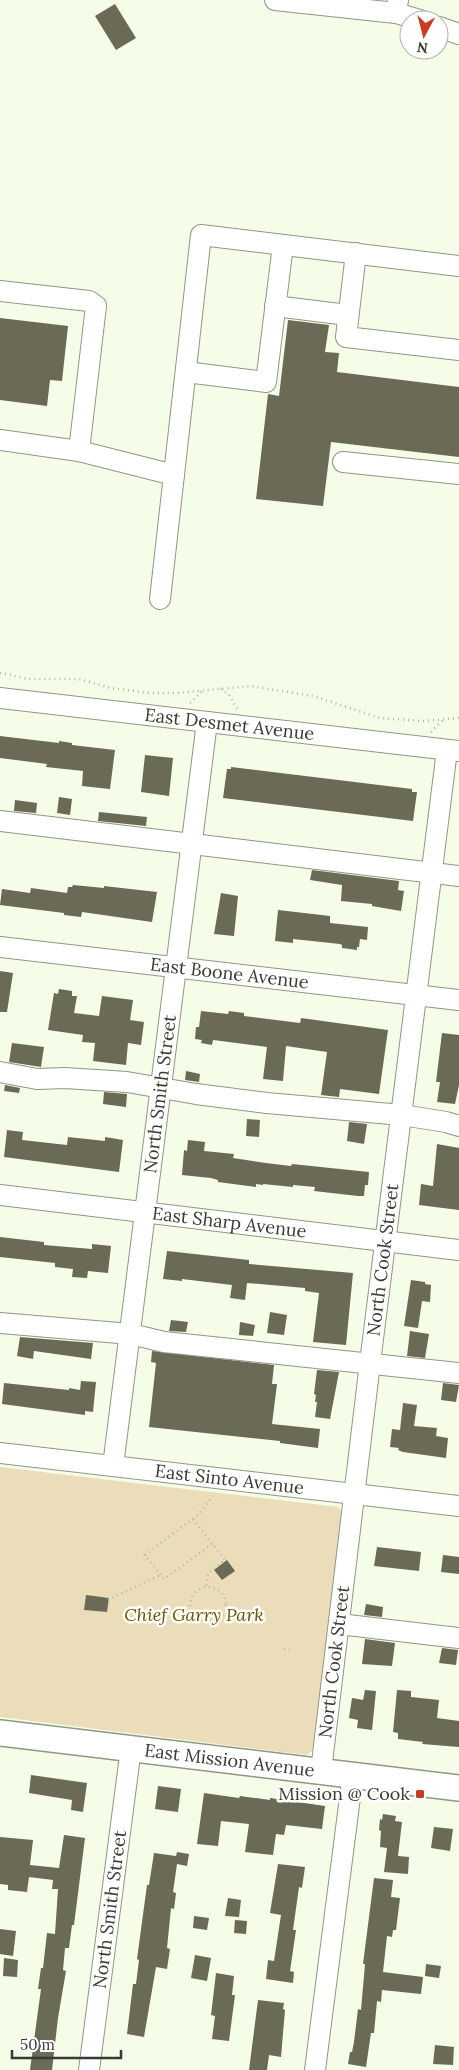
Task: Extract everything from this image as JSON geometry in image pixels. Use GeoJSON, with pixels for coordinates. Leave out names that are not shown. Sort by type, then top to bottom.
{"type":"FeatureCollection","features":[{"type":"Feature","properties":{"kind":"main road","name":"East Mission Avenue"},"geometry":{"type":"LineString","coordinates":[[0,1732],[459,1788]]}},
{"type":"Feature","properties":{"kind":"street"},"geometry":{"type":"LineString","coordinates":[[288,1],[397,7]]}},
{"type":"Feature","properties":{"kind":"street"},"geometry":{"type":"LineString","coordinates":[[160,599],[201,235],[459,266]]}},
{"type":"Feature","properties":{"kind":"street"},"geometry":{"type":"LineString","coordinates":[[186,372],[266,382],[283,245]]}},
{"type":"Feature","properties":{"kind":"street"},"geometry":{"type":"LineString","coordinates":[[356,254],[346,337],[459,350]]}},
{"type":"Feature","properties":{"kind":"street"},"geometry":{"type":"LineString","coordinates":[[0,291],[89,301],[96,306],[79,451]]}},
{"type":"Feature","properties":{"kind":"street"},"geometry":{"type":"LineString","coordinates":[[275,306],[348,315]]}},
{"type":"Feature","properties":{"kind":"street"},"geometry":{"type":"LineString","coordinates":[[0,440],[79,451],[174,474]]}},
{"type":"Feature","properties":{"kind":"street"},"geometry":{"type":"LineString","coordinates":[[343,462],[459,474]]}},
{"type":"Feature","properties":{"kind":"street","name":"East Desmet Avenue"},"geometry":{"type":"LineString","coordinates":[[0,698],[453,751]]}},
{"type":"Feature","properties":{"kind":"street","name":"North Smith Street"},"geometry":{"type":"LineString","coordinates":[[113,1466],[206,722]]}},
{"type":"Feature","properties":{"kind":"street","name":"North Cook Street"},"geometry":{"type":"LineString","coordinates":[[321,1771],[416,995],[432,873],[453,751]]}},
{"type":"Feature","properties":{"kind":"street"},"geometry":{"type":"LineString","coordinates":[[0,821],[459,876]]}},
{"type":"Feature","properties":{"kind":"street","name":"East Boone Avenue"},"geometry":{"type":"LineString","coordinates":[[0,947],[459,1000]]}},
{"type":"Feature","properties":{"kind":"street"},"geometry":{"type":"LineString","coordinates":[[0,1072],[37,1079],[96,1079],[277,1104],[402,1115],[439,1120],[459,1126]]}},
{"type":"Feature","properties":{"kind":"street","name":"East Sharp Avenue"},"geometry":{"type":"LineString","coordinates":[[0,1196],[459,1250]]}},
{"type":"Feature","properties":{"kind":"street"},"geometry":{"type":"LineString","coordinates":[[0,1323],[131,1334],[164,1342],[459,1373]]}},
{"type":"Feature","properties":{"kind":"street","name":"East Sinto Avenue"},"geometry":{"type":"LineString","coordinates":[[0,1453],[459,1506]]}},
{"type":"Feature","properties":{"kind":"street"},"geometry":{"type":"LineString","coordinates":[[339,1624],[459,1638]]}},
{"type":"Feature","properties":{"kind":"street","name":"North Smith Street"},"geometry":{"type":"LineString","coordinates":[[89,2070],[131,1748]]}},
{"type":"Feature","properties":{"kind":"street"},"geometry":{"type":"LineString","coordinates":[[315,2070],[353,1774]]}},
{"type":"Feature","properties":{"kind":"path"},"geometry":{"type":"LineString","coordinates":[[0,673],[28,679],[79,680],[111,688],[150,693],[221,690],[251,686],[314,696],[380,718],[423,721],[459,718]]}},
{"type":"Feature","properties":{"kind":"path"},"geometry":{"type":"LineString","coordinates":[[221,690],[229,695],[239,711],[240,726]]}},
{"type":"Feature","properties":{"kind":"path"},"geometry":{"type":"LineString","coordinates":[[212,1544],[164,1579],[146,1555],[193,1519],[209,1504],[213,1496]]}},
{"type":"Feature","properties":{"kind":"path"},"geometry":{"type":"LineString","coordinates":[[193,1519],[225,1560],[208,1573],[206,1588]]}},
{"type":"Feature","properties":{"kind":"path"},"geometry":{"type":"LineString","coordinates":[[108,1600],[160,1574]]}},
{"type":"Feature","properties":{"kind":"path"},"geometry":{"type":"LineString","coordinates":[[206,1588],[212,1588],[220,1593],[224,1597],[226,1607],[218,1620],[207,1623],[196,1619],[190,1609],[192,1597],[196,1592],[206,1588]]}},
{"type":"Feature","properties":{"kind":"path"},"geometry":{"type":"LineString","coordinates":[[284,1649],[292,1650]]}},
{"type":"Feature","properties":{"kind":"green space","name":"Chief Garry Park"},"geometry":{"type":"Polygon","coordinates":[[[0,1467],[339,1507],[343,1516],[313,1750],[307,1755],[0,1717],[0,1467]]]}},
{"type":"Feature","properties":{"kind":"building"},"geometry":{"type":"Polygon","coordinates":[[[115,4],[136,38],[116,50],[95,16],[115,4]]]}},
{"type":"Feature","properties":{"kind":"building"},"geometry":{"type":"Polygon","coordinates":[[[0,318],[68,326],[62,381],[50,380],[47,406],[0,400],[0,318]]]}},
{"type":"Feature","properties":{"kind":"building"},"geometry":{"type":"Polygon","coordinates":[[[288,320],[329,325],[325,352],[339,353],[337,372],[459,387],[459,457],[331,442],[323,506],[256,499],[268,394],[279,396],[288,320]]]}},
{"type":"Feature","properties":{"kind":"building"},"geometry":{"type":"Polygon","coordinates":[[[0,736],[59,743],[59,741],[72,743],[72,745],[115,750],[110,789],[82,786],[83,771],[46,767],[47,764],[0,758],[0,736]]]}},
{"type":"Feature","properties":{"kind":"building"},"geometry":{"type":"Polygon","coordinates":[[[145,755],[173,758],[169,796],[141,792],[145,755]]]}},
{"type":"Feature","properties":{"kind":"building"},"geometry":{"type":"Polygon","coordinates":[[[231,767],[412,789],[412,792],[417,792],[413,821],[223,798],[227,769],[231,769],[231,767]]]}},
{"type":"Feature","properties":{"kind":"building"},"geometry":{"type":"Polygon","coordinates":[[[59,797],[72,799],[70,815],[57,813],[59,797]]]}},
{"type":"Feature","properties":{"kind":"building"},"geometry":{"type":"Polygon","coordinates":[[[15,800],[37,803],[36,813],[14,811],[15,800]]]}},
{"type":"Feature","properties":{"kind":"building"},"geometry":{"type":"Polygon","coordinates":[[[99,812],[147,817],[146,826],[98,821],[99,812]]]}},
{"type":"Feature","properties":{"kind":"building"},"geometry":{"type":"Polygon","coordinates":[[[312,870],[399,881],[398,890],[404,891],[401,911],[372,906],[372,904],[341,901],[342,885],[310,880],[312,870]]]}},
{"type":"Feature","properties":{"kind":"building"},"geometry":{"type":"Polygon","coordinates":[[[73,885],[104,888],[104,886],[157,892],[152,922],[82,912],[81,917],[0,905],[2,889],[30,893],[31,888],[67,893],[68,887],[73,885]]]}},
{"type":"Feature","properties":{"kind":"building"},"geometry":{"type":"Polygon","coordinates":[[[221,893],[238,896],[234,936],[214,934],[221,893]]]}},
{"type":"Feature","properties":{"kind":"building"},"geometry":{"type":"Polygon","coordinates":[[[278,910],[330,916],[330,923],[368,927],[367,940],[360,939],[357,950],[342,948],[340,944],[293,939],[293,943],[275,941],[278,910]]]}},
{"type":"Feature","properties":{"kind":"building"},"geometry":{"type":"Polygon","coordinates":[[[0,971],[13,973],[7,1012],[0,1012],[0,971]]]}},
{"type":"Feature","properties":{"kind":"building"},"geometry":{"type":"Polygon","coordinates":[[[59,989],[72,991],[72,996],[77,996],[74,1013],[99,1016],[102,996],[133,1000],[130,1020],[144,1022],[141,1045],[128,1043],[126,1065],[93,1061],[95,1043],[82,1042],[83,1035],[48,1030],[54,993],[58,994],[59,989]]]}},
{"type":"Feature","properties":{"kind":"building"},"geometry":{"type":"Polygon","coordinates":[[[201,1011],[228,1014],[229,1011],[244,1013],[244,1016],[300,1023],[301,1018],[388,1030],[379,1094],[340,1089],[339,1097],[321,1095],[327,1052],[286,1046],[283,1081],[263,1079],[267,1047],[213,1040],[212,1045],[201,1043],[202,1040],[195,1039],[196,1027],[199,1027],[201,1011]]]}},
{"type":"Feature","properties":{"kind":"building"},"geometry":{"type":"Polygon","coordinates":[[[442,1033],[459,1035],[459,1085],[455,1104],[437,1102],[440,1082],[436,1082],[442,1033]]]}},
{"type":"Feature","properties":{"kind":"building"},"geometry":{"type":"Polygon","coordinates":[[[12,1043],[44,1047],[41,1067],[9,1062],[12,1043]]]}},
{"type":"Feature","properties":{"kind":"building"},"geometry":{"type":"Polygon","coordinates":[[[186,1071],[200,1074],[199,1082],[185,1080],[186,1071]]]}},
{"type":"Feature","properties":{"kind":"building"},"geometry":{"type":"Polygon","coordinates":[[[5,1085],[20,1088],[19,1093],[4,1091],[5,1085]]]}},
{"type":"Feature","properties":{"kind":"building"},"geometry":{"type":"Polygon","coordinates":[[[104,1092],[127,1094],[126,1107],[103,1104],[104,1092]]]}},
{"type":"Feature","properties":{"kind":"building"},"geometry":{"type":"Polygon","coordinates":[[[247,1119],[260,1120],[259,1137],[246,1136],[247,1119]]]}},
{"type":"Feature","properties":{"kind":"building"},"geometry":{"type":"Polygon","coordinates":[[[349,1122],[367,1124],[364,1144],[347,1141],[349,1122]]]}},
{"type":"Feature","properties":{"kind":"building"},"geometry":{"type":"Polygon","coordinates":[[[7,1130],[23,1132],[22,1140],[67,1145],[68,1137],[105,1141],[105,1137],[123,1140],[119,1172],[4,1157],[7,1130]]]}},
{"type":"Feature","properties":{"kind":"building"},"geometry":{"type":"Polygon","coordinates":[[[188,1140],[205,1142],[204,1151],[234,1154],[233,1158],[291,1166],[292,1164],[369,1172],[368,1185],[365,1185],[364,1196],[358,1196],[314,1191],[315,1187],[256,1184],[256,1187],[218,1182],[218,1180],[211,1178],[182,1175],[184,1150],[187,1151],[188,1140]]]}},
{"type":"Feature","properties":{"kind":"building"},"geometry":{"type":"Polygon","coordinates":[[[437,1144],[459,1148],[459,1210],[419,1205],[421,1184],[433,1186],[437,1144]]]}},
{"type":"Feature","properties":{"kind":"building"},"geometry":{"type":"Polygon","coordinates":[[[0,1237],[44,1242],[44,1245],[92,1249],[92,1244],[111,1246],[108,1273],[88,1271],[87,1278],[72,1277],[73,1269],[55,1267],[55,1263],[0,1257],[0,1237]]]}},
{"type":"Feature","properties":{"kind":"building"},"geometry":{"type":"Polygon","coordinates":[[[167,1251],[249,1260],[249,1264],[353,1273],[346,1345],[313,1342],[319,1293],[305,1291],[305,1288],[247,1283],[245,1300],[230,1298],[232,1285],[182,1279],[182,1281],[163,1279],[167,1251]]]}},
{"type":"Feature","properties":{"kind":"building"},"geometry":{"type":"Polygon","coordinates":[[[411,1280],[431,1285],[430,1302],[422,1301],[418,1328],[404,1326],[411,1280]]]}},
{"type":"Feature","properties":{"kind":"building"},"geometry":{"type":"Polygon","coordinates":[[[270,1312],[287,1315],[284,1335],[267,1333],[270,1312]]]}},
{"type":"Feature","properties":{"kind":"building"},"geometry":{"type":"Polygon","coordinates":[[[171,1320],[188,1322],[186,1332],[169,1331],[171,1320]]]}},
{"type":"Feature","properties":{"kind":"building"},"geometry":{"type":"Polygon","coordinates":[[[240,1322],[255,1325],[253,1336],[239,1335],[240,1322]]]}},
{"type":"Feature","properties":{"kind":"building"},"geometry":{"type":"Polygon","coordinates":[[[410,1331],[429,1334],[425,1358],[407,1356],[410,1331]]]}},
{"type":"Feature","properties":{"kind":"building"},"geometry":{"type":"Polygon","coordinates":[[[20,1337],[93,1343],[91,1359],[34,1351],[33,1359],[17,1356],[20,1337]]]}},
{"type":"Feature","properties":{"kind":"building"},"geometry":{"type":"Polygon","coordinates":[[[152,1351],[274,1365],[272,1384],[277,1384],[272,1424],[320,1429],[318,1448],[280,1443],[280,1441],[149,1427],[156,1363],[151,1362],[152,1351]]]}},
{"type":"Feature","properties":{"kind":"building"},"geometry":{"type":"Polygon","coordinates":[[[317,1370],[339,1372],[330,1419],[315,1417],[317,1402],[315,1402],[316,1395],[314,1394],[317,1370]]]}},
{"type":"Feature","properties":{"kind":"building"},"geometry":{"type":"Polygon","coordinates":[[[81,1381],[96,1382],[93,1412],[85,1411],[85,1415],[2,1404],[4,1383],[80,1390],[81,1381]]]}},
{"type":"Feature","properties":{"kind":"building"},"geometry":{"type":"Polygon","coordinates":[[[443,1383],[459,1385],[456,1402],[441,1400],[443,1383]]]}},
{"type":"Feature","properties":{"kind":"building"},"geometry":{"type":"Polygon","coordinates":[[[403,1403],[417,1405],[414,1426],[437,1428],[436,1436],[448,1438],[446,1458],[403,1452],[398,1450],[399,1448],[390,1447],[392,1429],[400,1430],[403,1403]]]}},
{"type":"Feature","properties":{"kind":"building"},"geometry":{"type":"Polygon","coordinates":[[[377,1547],[421,1552],[419,1571],[374,1566],[377,1547]]]}},
{"type":"Feature","properties":{"kind":"building"},"geometry":{"type":"Polygon","coordinates":[[[443,1555],[459,1557],[459,1574],[441,1572],[443,1555]]]}},
{"type":"Feature","properties":{"kind":"building"},"geometry":{"type":"Polygon","coordinates":[[[227,1560],[235,1571],[222,1580],[214,1570],[227,1560]]]}},
{"type":"Feature","properties":{"kind":"building"},"geometry":{"type":"Polygon","coordinates":[[[86,1595],[109,1598],[107,1612],[84,1610],[86,1595]]]}},
{"type":"Feature","properties":{"kind":"building"},"geometry":{"type":"Polygon","coordinates":[[[366,1604],[383,1607],[382,1617],[364,1615],[366,1604]]]}},
{"type":"Feature","properties":{"kind":"building"},"geometry":{"type":"Polygon","coordinates":[[[365,1639],[395,1643],[392,1666],[362,1664],[365,1639]]]}},
{"type":"Feature","properties":{"kind":"building"},"geometry":{"type":"Polygon","coordinates":[[[442,1648],[458,1650],[456,1665],[439,1663],[442,1648]]]}},
{"type":"Feature","properties":{"kind":"building"},"geometry":{"type":"Polygon","coordinates":[[[365,1690],[376,1691],[372,1730],[357,1728],[358,1720],[349,1718],[352,1698],[363,1700],[365,1690]]]}},
{"type":"Feature","properties":{"kind":"building"},"geometry":{"type":"Polygon","coordinates":[[[397,1690],[411,1691],[411,1697],[439,1700],[437,1718],[459,1721],[459,1747],[422,1744],[423,1742],[398,1739],[398,1733],[393,1732],[397,1690]]]}},
{"type":"Feature","properties":{"kind":"building"},"geometry":{"type":"Polygon","coordinates":[[[31,1775],[87,1783],[83,1812],[71,1810],[72,1800],[29,1793],[31,1775]]]}},
{"type":"Feature","properties":{"kind":"building"},"geometry":{"type":"Polygon","coordinates":[[[158,1786],[181,1789],[178,1812],[155,1809],[158,1786]]]}},
{"type":"Feature","properties":{"kind":"building"},"geometry":{"type":"Polygon","coordinates":[[[204,1793],[239,1798],[240,1796],[270,1800],[270,1798],[325,1806],[322,1829],[286,1825],[284,1835],[276,1834],[273,1855],[245,1852],[249,1824],[221,1821],[218,1846],[197,1844],[204,1793]]]}},
{"type":"Feature","properties":{"kind":"building"},"geometry":{"type":"Polygon","coordinates":[[[383,1814],[396,1816],[395,1821],[402,1822],[398,1856],[409,1857],[408,1874],[384,1872],[387,1848],[380,1847],[381,1831],[379,1830],[380,1819],[382,1820],[383,1814]]]}},
{"type":"Feature","properties":{"kind":"building"},"geometry":{"type":"Polygon","coordinates":[[[434,1827],[453,1829],[450,1851],[431,1848],[434,1827]]]}},
{"type":"Feature","properties":{"kind":"building"},"geometry":{"type":"Polygon","coordinates":[[[64,1835],[85,1838],[74,1925],[72,1925],[69,1948],[65,1948],[63,1970],[66,1971],[52,2070],[30,2070],[41,1989],[38,1989],[41,1968],[43,1968],[47,1933],[55,1934],[58,1889],[52,1889],[53,1880],[29,1877],[27,1892],[8,1890],[8,1885],[0,1884],[0,1837],[33,1840],[30,1865],[59,1868],[64,1835]]]}},
{"type":"Feature","properties":{"kind":"building"},"geometry":{"type":"Polygon","coordinates":[[[177,1852],[189,1854],[187,1866],[177,1864],[173,1892],[176,1893],[174,1909],[171,1908],[167,1948],[170,1949],[167,1969],[156,1967],[144,2037],[127,2034],[133,1984],[136,1984],[139,1960],[137,1959],[147,1885],[149,1885],[154,1853],[176,1856],[177,1852]]]}},
{"type":"Feature","properties":{"kind":"building"},"geometry":{"type":"Polygon","coordinates":[[[278,1864],[305,1867],[302,1888],[299,1887],[293,1930],[296,1930],[290,1971],[294,1972],[293,1983],[266,1979],[268,1960],[274,1961],[281,1915],[270,1913],[278,1864]]]}},
{"type":"Feature","properties":{"kind":"building"},"geometry":{"type":"Polygon","coordinates":[[[374,1878],[393,1880],[391,1897],[400,1898],[396,1930],[393,1930],[392,1937],[387,1936],[383,1972],[423,1977],[421,1994],[382,1990],[381,2002],[377,2001],[374,2033],[371,2033],[366,2067],[348,2064],[354,2042],[358,2009],[361,2010],[365,1964],[363,1964],[374,1878]]]}},
{"type":"Feature","properties":{"kind":"building"},"geometry":{"type":"Polygon","coordinates":[[[228,1898],[241,1900],[239,1917],[225,1916],[228,1898]]]}},
{"type":"Feature","properties":{"kind":"building"},"geometry":{"type":"Polygon","coordinates":[[[194,1916],[209,1918],[207,1930],[193,1928],[194,1916]]]}},
{"type":"Feature","properties":{"kind":"building"},"geometry":{"type":"Polygon","coordinates":[[[235,1920],[247,1921],[246,1934],[234,1933],[235,1920]]]}},
{"type":"Feature","properties":{"kind":"building"},"geometry":{"type":"Polygon","coordinates":[[[0,1929],[16,1931],[13,1956],[0,1954],[0,1929]]]}},
{"type":"Feature","properties":{"kind":"building"},"geometry":{"type":"Polygon","coordinates":[[[195,1955],[211,1958],[207,1981],[191,1978],[195,1955]]]}},
{"type":"Feature","properties":{"kind":"building"},"geometry":{"type":"Polygon","coordinates":[[[4,1958],[18,1960],[17,1977],[3,1976],[4,1958]]]}},
{"type":"Feature","properties":{"kind":"building"},"geometry":{"type":"Polygon","coordinates":[[[426,1964],[441,1966],[439,1978],[425,1976],[426,1964]]]}},
{"type":"Feature","properties":{"kind":"building"},"geometry":{"type":"Polygon","coordinates":[[[216,1973],[234,1976],[232,1995],[235,1995],[229,2041],[212,2039],[215,2016],[211,2015],[216,1973]]]}},
{"type":"Feature","properties":{"kind":"building"},"geometry":{"type":"Polygon","coordinates":[[[258,2000],[284,2003],[281,2057],[269,2055],[267,2070],[249,2070],[258,2000]]]}},
{"type":"Feature","properties":{"kind":"building"},"geometry":{"type":"Polygon","coordinates":[[[435,2045],[454,2047],[453,2065],[433,2064],[435,2045]]]}},
{"type":"Feature","properties":{"kind":"place","name":"Mission @ Cook"},"geometry":{"type":"Point","coordinates":[420,1794]}}]}
